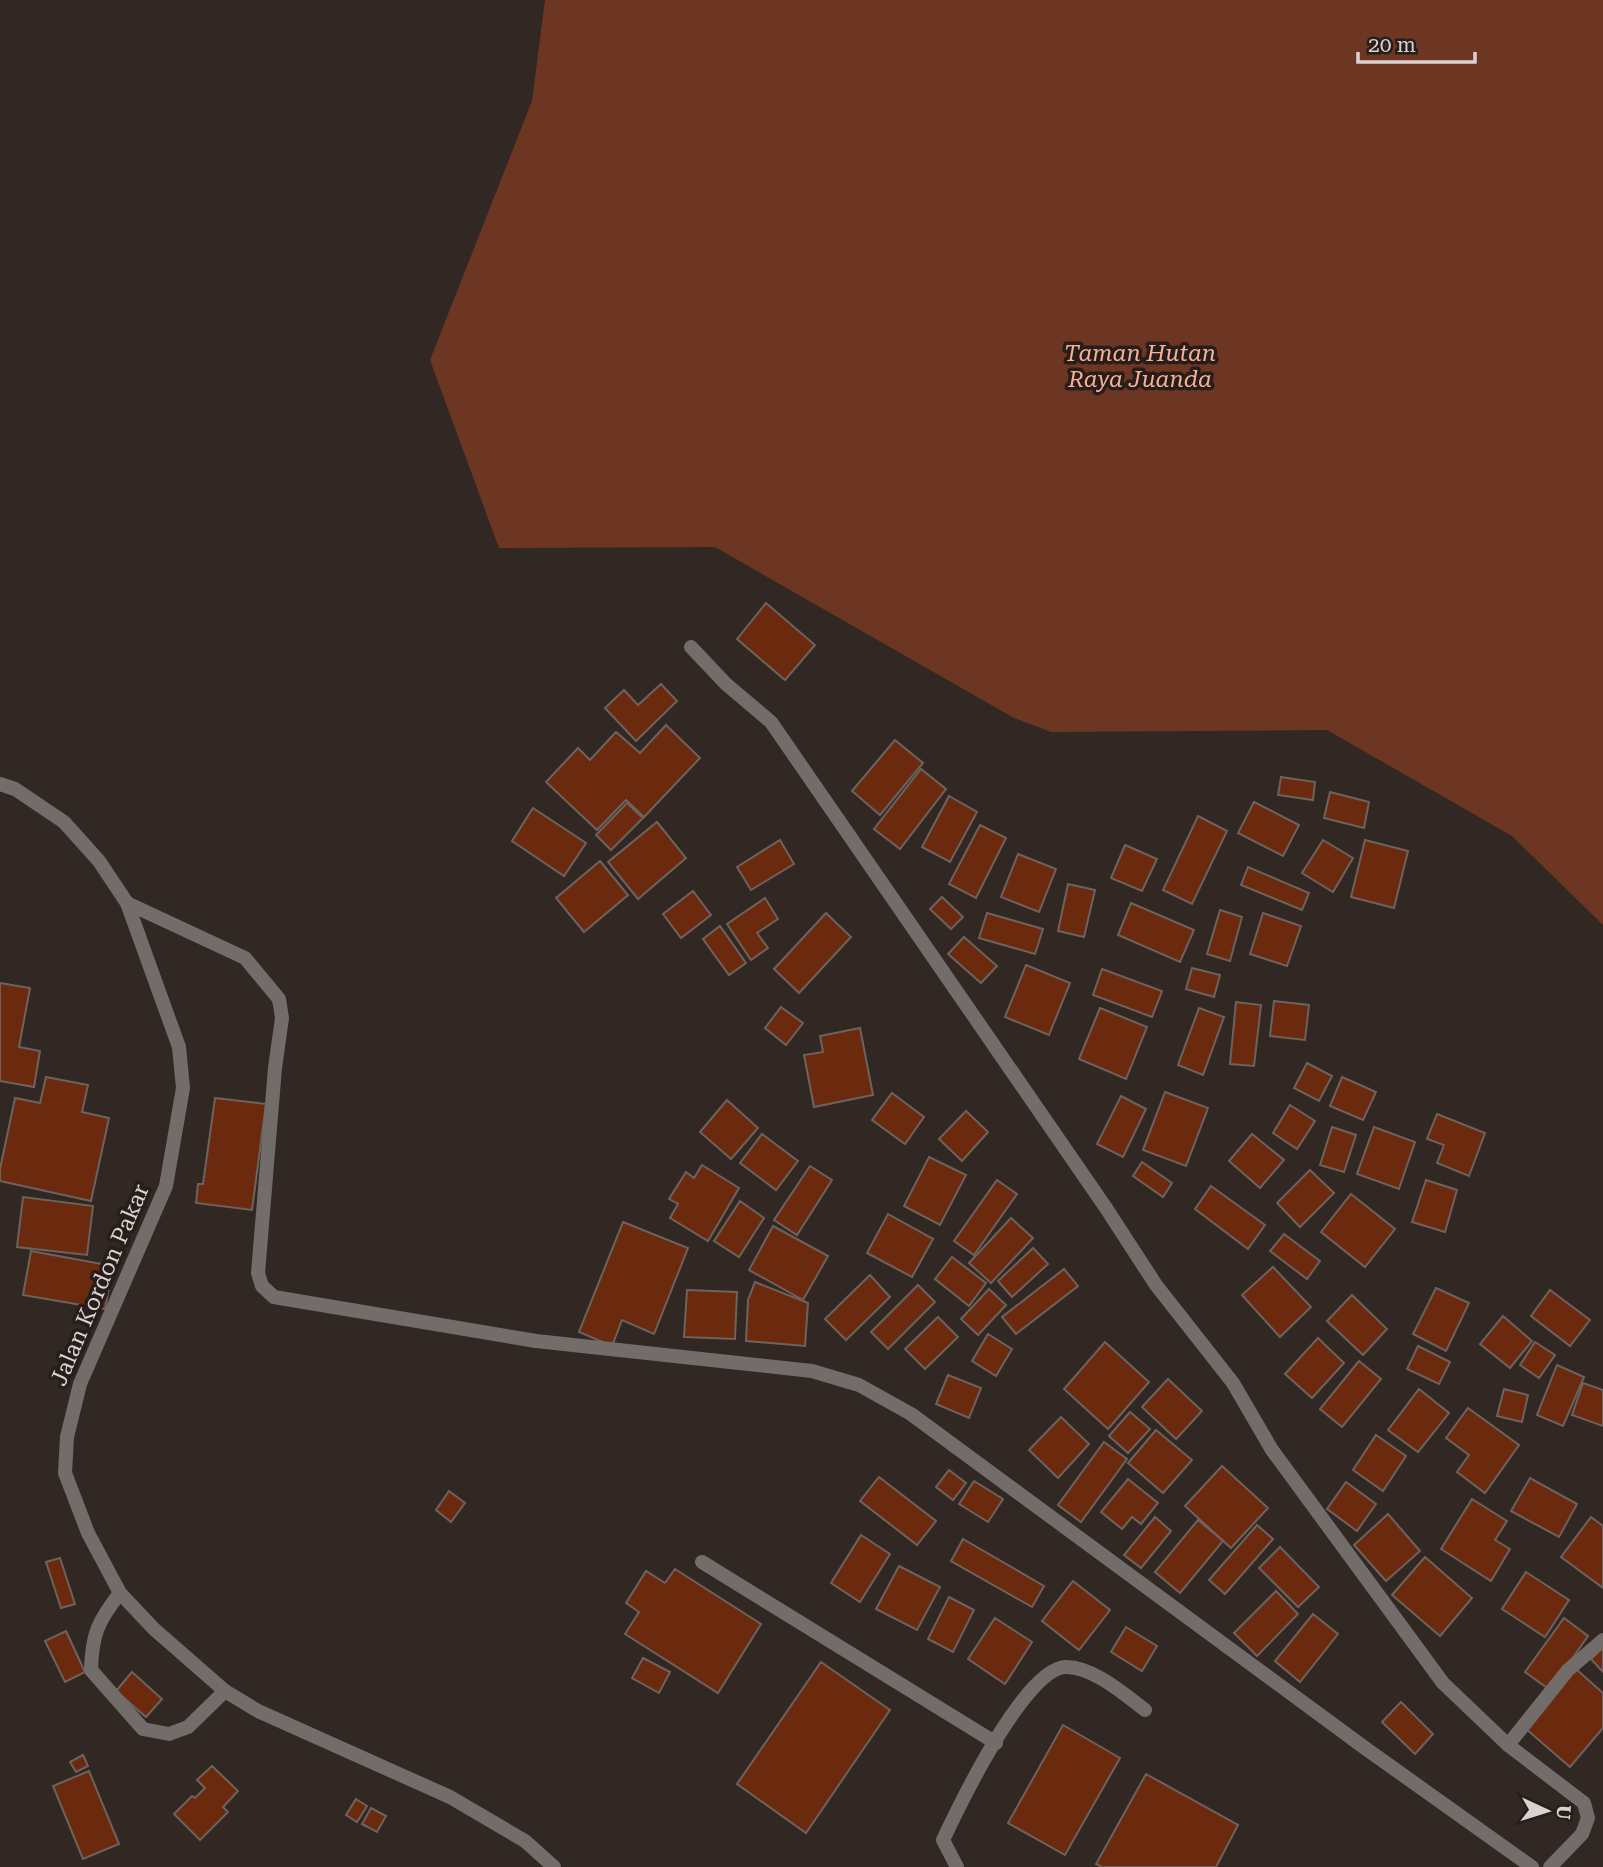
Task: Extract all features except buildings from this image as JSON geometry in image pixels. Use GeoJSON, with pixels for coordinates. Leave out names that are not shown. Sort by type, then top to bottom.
{"type":"FeatureCollection","features":[{"type":"Feature","properties":{"kind":"street"},"geometry":{"type":"LineString","coordinates":[[691,647],[726,684],[771,723],[1106,1208],[1156,1286],[1233,1383],[1272,1450],[1443,1683],[1508,1745],[1584,1803],[1588,1818],[1582,1834],[1550,1867]]}},
{"type":"Feature","properties":{"kind":"street","name":"Jalan Kordon Pakar"},"geometry":{"type":"LineString","coordinates":[[0,784],[15,789],[64,822],[99,861],[127,903],[179,1047],[183,1088],[166,1186],[80,1384],[67,1437],[65,1473],[88,1533],[120,1593],[154,1629],[225,1691],[258,1711],[450,1797],[524,1841],[554,1867]]}},
{"type":"Feature","properties":{"kind":"street"},"geometry":{"type":"LineString","coordinates":[[127,903],[245,958],[279,999],[282,1018],[275,1068],[258,1273],[262,1286],[274,1297],[536,1341],[812,1371],[859,1385],[911,1414],[1365,1748],[1532,1867]]}},
{"type":"Feature","properties":{"kind":"street"},"geometry":{"type":"LineString","coordinates":[[702,1562],[996,1742]]}},
{"type":"Feature","properties":{"kind":"street"},"geometry":{"type":"LineString","coordinates":[[120,1593],[106,1611],[92,1643],[91,1670],[143,1729],[169,1734],[188,1727],[225,1691]]}},
{"type":"Feature","properties":{"kind":"street"},"geometry":{"type":"LineString","coordinates":[[1508,1745],[1568,1670],[1603,1640]]}},
{"type":"Feature","properties":{"kind":"street"},"geometry":{"type":"LineString","coordinates":[[957,1867],[943,1840],[962,1798],[1019,1703],[1040,1679],[1063,1667],[1084,1669],[1145,1710]]}},
{"type":"Feature","properties":{"kind":"green space","name":"Taman Hutan Raya Juanda"},"geometry":{"type":"Polygon","coordinates":[[[545,0],[1603,0],[1603,925],[1512,836],[1327,730],[1051,732],[1014,718],[715,547],[499,548],[430,360],[532,101],[545,0]]]}}]}
